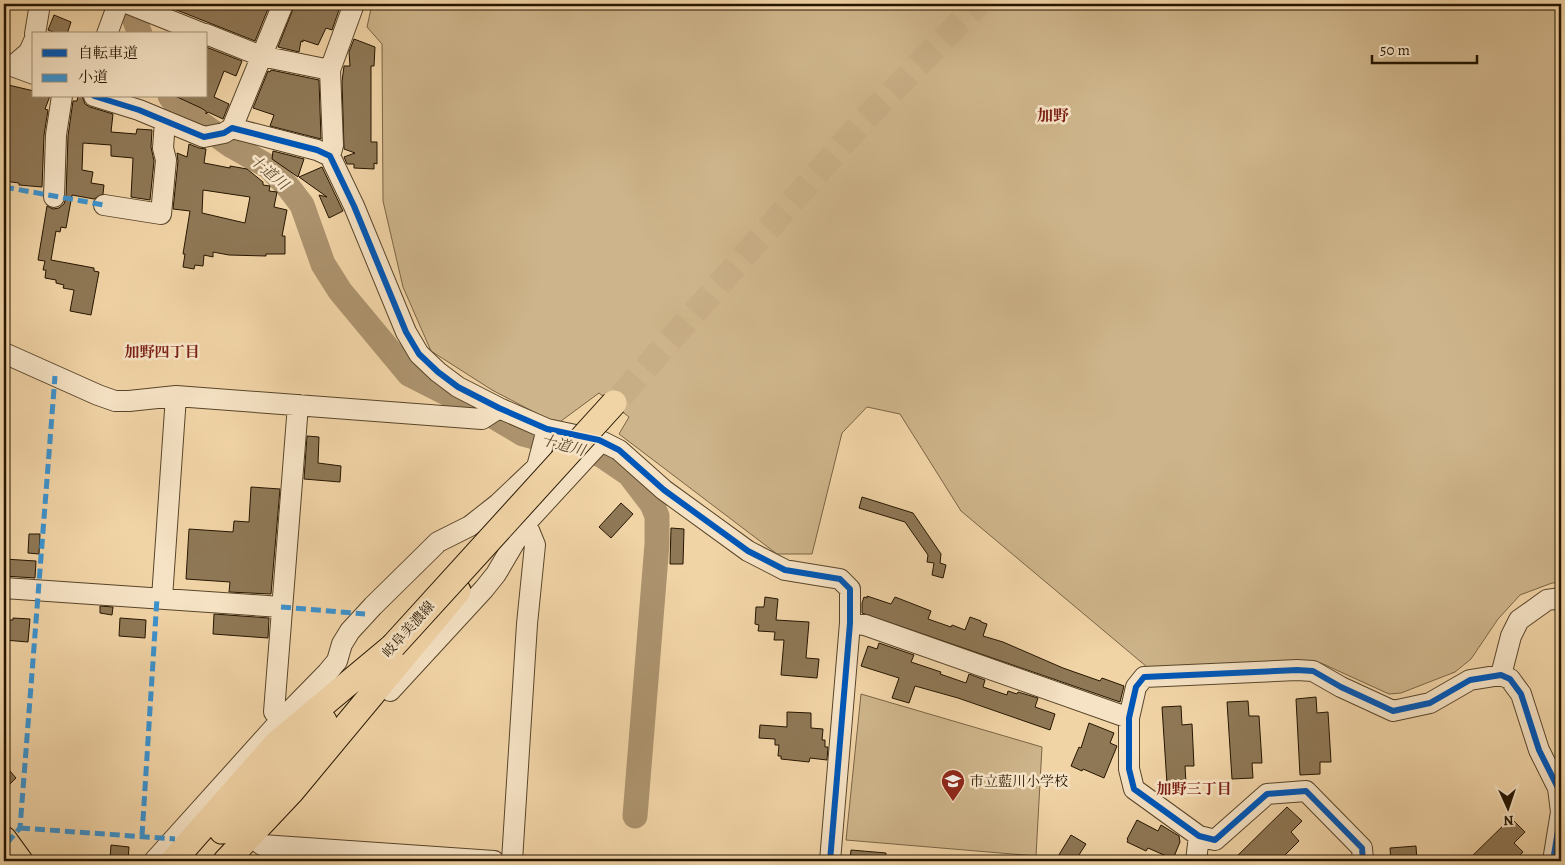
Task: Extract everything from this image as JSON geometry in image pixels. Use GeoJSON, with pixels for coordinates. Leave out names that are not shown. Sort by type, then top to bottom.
{"type":"FeatureCollection","features":[{"type":"Feature","properties":{"kind":"main road","name":"岐阜美濃線"},"geometry":{"type":"LineString","coordinates":[[184,857],[393,646],[522,520],[617,400]]}},
{"type":"Feature","properties":{"kind":"main road"},"geometry":{"type":"LineString","coordinates":[[226,861],[290,792],[464,584],[522,520]]}},
{"type":"Feature","properties":{"kind":"main road"},"geometry":{"type":"LineString","coordinates":[[4,839],[20,861]]}},
{"type":"Feature","properties":{"kind":"street"},"geometry":{"type":"LineString","coordinates":[[35,32],[40,4]]}},
{"type":"Feature","properties":{"kind":"street"},"geometry":{"type":"LineString","coordinates":[[108,32],[118,4]]}},
{"type":"Feature","properties":{"kind":"street"},"geometry":{"type":"LineString","coordinates":[[228,131],[283,4]]}},
{"type":"Feature","properties":{"kind":"street"},"geometry":{"type":"LineString","coordinates":[[330,156],[333,145],[330,70],[354,4]]}},
{"type":"Feature","properties":{"kind":"street"},"geometry":{"type":"LineString","coordinates":[[135,6],[200,32]]}},
{"type":"Feature","properties":{"kind":"street"},"geometry":{"type":"LineString","coordinates":[[208,35],[261,56],[330,70]]}},
{"type":"Feature","properties":{"kind":"street"},"geometry":{"type":"LineString","coordinates":[[8,65],[29,52],[32,45]]}},
{"type":"Feature","properties":{"kind":"street"},"geometry":{"type":"LineString","coordinates":[[8,65],[32,73]]}},
{"type":"Feature","properties":{"kind":"street"},"geometry":{"type":"LineString","coordinates":[[54,197],[56,135],[62,98]]}},
{"type":"Feature","properties":{"kind":"street"},"geometry":{"type":"LineString","coordinates":[[100,98],[139,110],[204,137],[228,131],[317,150],[330,156],[354,206],[406,332],[419,354],[438,372],[494,412],[545,436],[598,440],[619,450],[664,490],[748,551],[784,570],[840,579],[850,589],[850,623],[830,861]]}},
{"type":"Feature","properties":{"kind":"street"},"geometry":{"type":"LineString","coordinates":[[104,205],[161,214],[166,160],[163,148],[165,121]]}},
{"type":"Feature","properties":{"kind":"street"},"geometry":{"type":"LineString","coordinates":[[4,353],[115,401],[129,402],[176,396],[482,419],[494,412]]}},
{"type":"Feature","properties":{"kind":"street"},"geometry":{"type":"LineString","coordinates":[[162,598],[176,396]]}},
{"type":"Feature","properties":{"kind":"street"},"geometry":{"type":"LineString","coordinates":[[281,720],[274,712],[298,405]]}},
{"type":"Feature","properties":{"kind":"street"},"geometry":{"type":"LineString","coordinates":[[240,861],[260,850],[346,742],[496,574],[522,520],[545,436]]}},
{"type":"Feature","properties":{"kind":"street"},"geometry":{"type":"LineString","coordinates":[[522,520],[596,447],[598,440]]}},
{"type":"Feature","properties":{"kind":"street"},"geometry":{"type":"LineString","coordinates":[[154,861],[337,661],[342,644],[372,606],[438,542],[470,526],[498,504],[537,467]]}},
{"type":"Feature","properties":{"kind":"street"},"geometry":{"type":"LineString","coordinates":[[512,861],[527,624],[535,545],[522,520]]}},
{"type":"Feature","properties":{"kind":"street"},"geometry":{"type":"LineString","coordinates":[[4,588],[281,607]]}},
{"type":"Feature","properties":{"kind":"street"},"geometry":{"type":"LineString","coordinates":[[1501,675],[1511,636],[1518,620],[1547,600],[1561,598]]}},
{"type":"Feature","properties":{"kind":"street"},"geometry":{"type":"LineString","coordinates":[[850,623],[865,625],[1129,718]]}},
{"type":"Feature","properties":{"kind":"street"},"geometry":{"type":"LineString","coordinates":[[1363,861],[1362,848],[1306,791],[1267,794],[1215,840],[1199,836],[1134,789],[1129,769],[1129,718],[1136,687],[1144,677],[1297,670],[1312,671],[1340,687],[1393,711],[1430,703],[1470,680],[1501,675],[1510,679],[1521,694],[1539,750],[1558,788],[1561,812],[1553,861]]}},
{"type":"Feature","properties":{"kind":"street"},"geometry":{"type":"LineString","coordinates":[[1196,861],[1199,836]]}},
{"type":"Feature","properties":{"kind":"street"},"geometry":{"type":"LineString","coordinates":[[260,850],[494,861]]}},
{"type":"Feature","properties":{"kind":"shaded area"},"geometry":{"type":"Polygon","coordinates":[[[372,4],[1561,4],[1561,583],[1552,583],[1520,595],[1498,619],[1471,659],[1455,672],[1401,693],[1389,694],[1321,663],[1153,672],[961,511],[900,414],[867,407],[842,433],[812,554],[777,554],[619,434],[629,417],[599,393],[557,424],[492,390],[431,351],[403,287],[383,201],[382,44],[367,27],[372,4]]]}},
{"type":"Feature","properties":{"kind":"shaded area","name":"市立藍川小学校"},"geometry":{"type":"Polygon","coordinates":[[[861,694],[1042,747],[1036,856],[846,840],[861,694]]]}},
{"type":"Feature","properties":{"kind":"building"},"geometry":{"type":"Polygon","coordinates":[[[164,4],[270,4],[255,41],[164,4]]]}},
{"type":"Feature","properties":{"kind":"building"},"geometry":{"type":"Polygon","coordinates":[[[295,4],[341,4],[332,30],[326,28],[318,45],[301,41],[299,52],[278,47],[295,4]]]}},
{"type":"Feature","properties":{"kind":"building"},"geometry":{"type":"Polygon","coordinates":[[[54,15],[71,22],[68,32],[48,30],[54,15]]]}},
{"type":"Feature","properties":{"kind":"building"},"geometry":{"type":"Polygon","coordinates":[[[354,39],[375,47],[374,66],[371,66],[371,142],[377,142],[377,164],[374,163],[374,169],[354,168],[354,164],[347,164],[344,157],[355,153],[344,149],[342,82],[344,66],[350,66],[349,52],[354,39]]]}},
{"type":"Feature","properties":{"kind":"building"},"geometry":{"type":"Polygon","coordinates":[[[208,48],[242,61],[236,76],[224,71],[214,97],[229,104],[223,119],[208,112],[206,114],[206,111],[179,98],[208,98],[208,48]]]}},
{"type":"Feature","properties":{"kind":"building"},"geometry":{"type":"Polygon","coordinates":[[[271,70],[319,80],[321,139],[270,126],[274,115],[253,108],[268,71],[270,72],[271,70]]]}},
{"type":"Feature","properties":{"kind":"building"},"geometry":{"type":"Polygon","coordinates":[[[4,84],[32,91],[32,98],[49,98],[45,109],[48,110],[44,135],[42,187],[19,185],[19,183],[4,181],[4,84]]]}},
{"type":"Feature","properties":{"kind":"building"},"geometry":{"type":"Polygon","coordinates":[[[78,98],[83,98],[85,104],[90,107],[113,114],[111,132],[136,134],[137,129],[152,130],[151,147],[154,161],[150,200],[131,197],[133,158],[111,156],[111,145],[83,143],[82,170],[93,172],[91,183],[104,185],[103,194],[94,199],[72,195],[66,228],[61,227],[60,232],[56,231],[51,260],[94,268],[94,271],[99,272],[91,315],[70,311],[74,290],[63,288],[64,285],[56,283],[56,280],[45,278],[46,270],[43,270],[45,261],[38,260],[47,206],[53,209],[59,208],[64,204],[66,198],[68,136],[73,101],[77,101],[78,98]]]}},
{"type":"Feature","properties":{"kind":"building"},"geometry":{"type":"Polygon","coordinates":[[[189,144],[206,149],[204,163],[247,169],[263,182],[263,185],[270,186],[269,191],[277,192],[274,207],[287,210],[282,236],[285,236],[285,254],[266,254],[266,256],[229,255],[213,252],[213,257],[204,255],[203,266],[195,265],[194,269],[183,267],[185,254],[183,254],[190,211],[173,209],[178,161],[177,153],[187,157],[189,144]],[[203,190],[202,213],[245,223],[250,197],[203,190]]]}},
{"type":"Feature","properties":{"kind":"building"},"geometry":{"type":"Polygon","coordinates":[[[273,151],[304,159],[298,177],[272,159],[273,151]]]}},
{"type":"Feature","properties":{"kind":"building"},"geometry":{"type":"Polygon","coordinates":[[[322,167],[343,211],[329,218],[319,195],[327,197],[299,177],[322,167]]]}},
{"type":"Feature","properties":{"kind":"building"},"geometry":{"type":"Polygon","coordinates":[[[307,436],[319,437],[318,463],[341,466],[340,482],[304,479],[307,436]]]}},
{"type":"Feature","properties":{"kind":"building"},"geometry":{"type":"Polygon","coordinates":[[[251,487],[280,489],[271,594],[229,592],[230,582],[186,579],[189,529],[233,532],[234,521],[249,522],[251,487]]]}},
{"type":"Feature","properties":{"kind":"building"},"geometry":{"type":"Polygon","coordinates":[[[862,497],[913,513],[941,554],[940,563],[946,565],[943,578],[932,575],[934,563],[927,562],[928,555],[905,522],[859,508],[862,497]]]}},
{"type":"Feature","properties":{"kind":"building"},"geometry":{"type":"Polygon","coordinates":[[[621,503],[633,514],[611,538],[599,527],[621,503]]]}},
{"type":"Feature","properties":{"kind":"building"},"geometry":{"type":"Polygon","coordinates":[[[671,528],[684,529],[683,564],[670,564],[671,528]]]}},
{"type":"Feature","properties":{"kind":"building"},"geometry":{"type":"Polygon","coordinates":[[[29,534],[40,534],[39,554],[28,553],[29,534]]]}},
{"type":"Feature","properties":{"kind":"building"},"geometry":{"type":"Polygon","coordinates":[[[4,559],[36,561],[35,578],[4,576],[4,559]]]}},
{"type":"Feature","properties":{"kind":"building"},"geometry":{"type":"Polygon","coordinates":[[[867,596],[891,604],[895,597],[931,611],[928,619],[951,627],[952,625],[965,630],[970,617],[981,621],[987,624],[983,636],[1003,642],[1063,668],[1100,681],[1102,678],[1124,686],[1120,702],[862,613],[862,603],[864,597],[867,598],[867,596]]]}},
{"type":"Feature","properties":{"kind":"building"},"geometry":{"type":"Polygon","coordinates":[[[765,597],[778,599],[776,620],[809,622],[806,658],[819,659],[817,678],[781,675],[784,640],[774,640],[775,632],[758,631],[759,625],[755,624],[756,607],[764,607],[765,597]]]}},
{"type":"Feature","properties":{"kind":"building"},"geometry":{"type":"Polygon","coordinates":[[[100,606],[113,607],[112,615],[100,613],[100,606]]]}},
{"type":"Feature","properties":{"kind":"building"},"geometry":{"type":"Polygon","coordinates":[[[214,614],[269,618],[268,638],[213,634],[214,614]]]}},
{"type":"Feature","properties":{"kind":"building"},"geometry":{"type":"Polygon","coordinates":[[[13,618],[30,619],[28,642],[4,640],[6,620],[13,620],[13,618]]]}},
{"type":"Feature","properties":{"kind":"building"},"geometry":{"type":"Polygon","coordinates":[[[120,618],[146,620],[145,638],[119,636],[120,618]]]}},
{"type":"Feature","properties":{"kind":"building"},"geometry":{"type":"Polygon","coordinates":[[[879,643],[914,655],[911,662],[966,683],[969,674],[985,680],[983,687],[1007,695],[1008,691],[1038,698],[1035,707],[1055,714],[1050,730],[958,698],[915,686],[909,703],[892,698],[899,678],[861,666],[868,646],[877,649],[879,643]]]}},
{"type":"Feature","properties":{"kind":"building"},"geometry":{"type":"Polygon","coordinates":[[[1316,697],[1317,713],[1328,712],[1331,762],[1320,762],[1320,774],[1300,775],[1296,699],[1316,697]]]}},
{"type":"Feature","properties":{"kind":"building"},"geometry":{"type":"Polygon","coordinates":[[[1248,701],[1249,716],[1259,716],[1262,763],[1252,763],[1253,778],[1232,779],[1227,702],[1248,701]]]}},
{"type":"Feature","properties":{"kind":"building"},"geometry":{"type":"Polygon","coordinates":[[[1181,706],[1182,725],[1192,724],[1194,766],[1185,766],[1186,783],[1167,784],[1162,707],[1181,706]]]}},
{"type":"Feature","properties":{"kind":"building"},"geometry":{"type":"Polygon","coordinates":[[[787,712],[811,713],[811,728],[823,729],[822,740],[825,740],[825,747],[828,747],[827,760],[810,758],[809,762],[781,759],[781,756],[778,756],[779,745],[775,745],[775,739],[759,738],[760,725],[787,727],[787,712]]]}},
{"type":"Feature","properties":{"kind":"building"},"geometry":{"type":"Polygon","coordinates":[[[1089,723],[1114,733],[1110,743],[1117,746],[1104,778],[1071,766],[1079,747],[1081,748],[1089,723]]]}},
{"type":"Feature","properties":{"kind":"building"},"geometry":{"type":"Polygon","coordinates":[[[4,764],[16,778],[4,790],[4,764]]]}},
{"type":"Feature","properties":{"kind":"building"},"geometry":{"type":"Polygon","coordinates":[[[1287,807],[1302,821],[1291,832],[1299,841],[1279,861],[1232,861],[1287,807]]]}},
{"type":"Feature","properties":{"kind":"building"},"geometry":{"type":"Polygon","coordinates":[[[1511,818],[1525,832],[1514,843],[1523,852],[1514,861],[1467,861],[1511,818]]]}},
{"type":"Feature","properties":{"kind":"building"},"geometry":{"type":"Polygon","coordinates":[[[1137,820],[1158,831],[1161,825],[1179,836],[1180,842],[1173,859],[1148,848],[1146,851],[1127,842],[1137,820]]]}},
{"type":"Feature","properties":{"kind":"building"},"geometry":{"type":"Polygon","coordinates":[[[1071,835],[1086,844],[1075,861],[1057,858],[1071,835]]]}},
{"type":"Feature","properties":{"kind":"building"},"geometry":{"type":"Polygon","coordinates":[[[111,845],[129,847],[128,861],[110,860],[111,845]]]}},
{"type":"Feature","properties":{"kind":"building"},"geometry":{"type":"Polygon","coordinates":[[[1416,846],[1417,861],[1391,861],[1390,848],[1416,846]]]}},
{"type":"Feature","properties":{"kind":"building"},"geometry":{"type":"Polygon","coordinates":[[[851,850],[886,853],[885,861],[850,861],[851,850]]]}},
{"type":"Feature","properties":{"kind":"waterway","name":"十道川"},"geometry":{"type":"LineString","coordinates":[[129,4],[139,32]]}},
{"type":"Feature","properties":{"kind":"waterway","name":"十道川"},"geometry":{"type":"LineString","coordinates":[[172,98],[182,110],[232,146],[269,167],[289,188],[302,205],[323,264],[340,291],[409,374],[481,409],[523,434],[601,455],[629,474],[652,504],[657,516],[657,544],[635,816]]}},
{"type":"Feature","properties":{"kind":"tunnel"},"geometry":{"type":"LineString","coordinates":[[621,396],[864,120],[978,4]]}},
{"type":"Feature","properties":{"kind":"marked path"},"geometry":{"type":"LineString","coordinates":[[4,187],[104,205]]}},
{"type":"Feature","properties":{"kind":"marked path"},"geometry":{"type":"LineString","coordinates":[[7,843],[20,828],[55,376]]}},
{"type":"Feature","properties":{"kind":"marked path"},"geometry":{"type":"LineString","coordinates":[[142,836],[157,598]]}},
{"type":"Feature","properties":{"kind":"marked path"},"geometry":{"type":"LineString","coordinates":[[281,607],[365,614]]}},
{"type":"Feature","properties":{"kind":"marked path"},"geometry":{"type":"LineString","coordinates":[[20,828],[175,839]]}},
{"type":"Feature","properties":{"kind":"cycle path"},"geometry":{"type":"LineString","coordinates":[[100,98],[139,110],[204,137],[224,133],[232,128],[317,150],[330,156],[354,206],[406,332],[419,354],[438,372],[458,387],[547,429],[599,440],[619,450],[664,490],[748,551],[785,570],[840,579],[850,589],[850,623],[830,861]]}},
{"type":"Feature","properties":{"kind":"cycle path"},"geometry":{"type":"LineString","coordinates":[[1363,861],[1362,848],[1306,791],[1267,794],[1215,840],[1199,836],[1134,789],[1129,769],[1129,718],[1136,687],[1144,677],[1297,670],[1313,671],[1341,687],[1393,711],[1430,703],[1470,680],[1501,675],[1510,679],[1521,694],[1539,750],[1558,788],[1561,812],[1553,861]]}},
{"type":"Feature","properties":{"kind":"place","name":"市立藍川小学校"},"geometry":{"type":"Point","coordinates":[953,802]}},
{"type":"Feature","properties":{"kind":"district","name":"加野"},"geometry":{"type":"Point","coordinates":[1053,115]}},
{"type":"Feature","properties":{"kind":"district","name":"加野四丁目"},"geometry":{"type":"Point","coordinates":[162,352]}},
{"type":"Feature","properties":{"kind":"district","name":"加野三丁目"},"geometry":{"type":"Point","coordinates":[1194,789]}}]}
